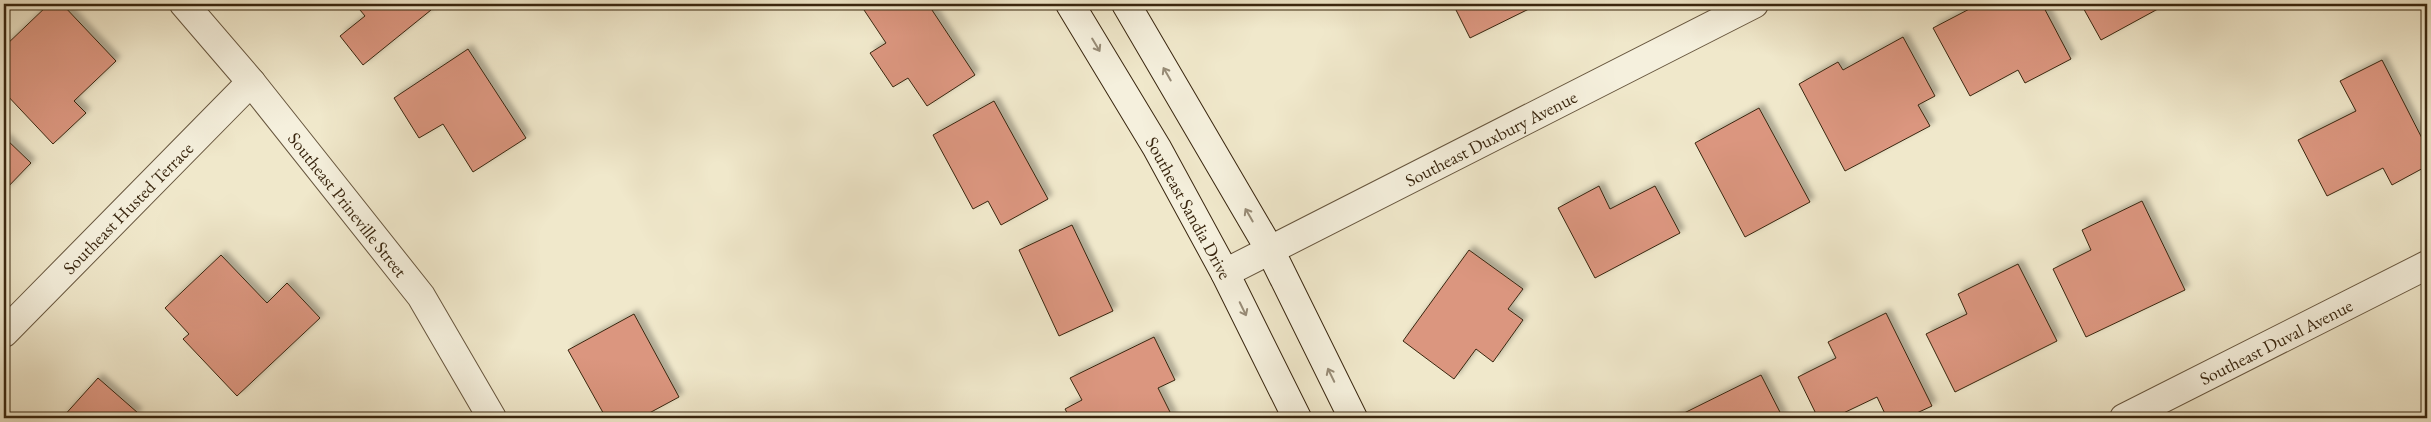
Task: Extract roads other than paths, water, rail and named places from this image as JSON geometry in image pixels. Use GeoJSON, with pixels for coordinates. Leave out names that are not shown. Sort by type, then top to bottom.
{"type":"FeatureCollection","features":[{"type":"Feature","properties":{"kind":"street","name":"Southeast Prineville Street"},"geometry":{"type":"LineString","coordinates":[[184,4],[251,82],[421,296],[492,418]]}},
{"type":"Feature","properties":{"kind":"street","name":"Southeast Sandia Drive"},"geometry":{"type":"LineString","coordinates":[[1070,4],[1156,148],[1225,273],[1297,418]]}},
{"type":"Feature","properties":{"kind":"street"},"geometry":{"type":"LineString","coordinates":[[1126,4],[1270,250],[1353,418]]}},
{"type":"Feature","properties":{"kind":"street","name":"Southeast Duxbury Avenue"},"geometry":{"type":"LineString","coordinates":[[1225,273],[1754,4]]}},
{"type":"Feature","properties":{"kind":"street","name":"Southeast Husted Terrace"},"geometry":{"type":"LineString","coordinates":[[4,333],[251,82]]}},
{"type":"Feature","properties":{"kind":"street","name":"Southeast Duval Avenue"},"geometry":{"type":"LineString","coordinates":[[2124,418],[2427,265]]}}]}
